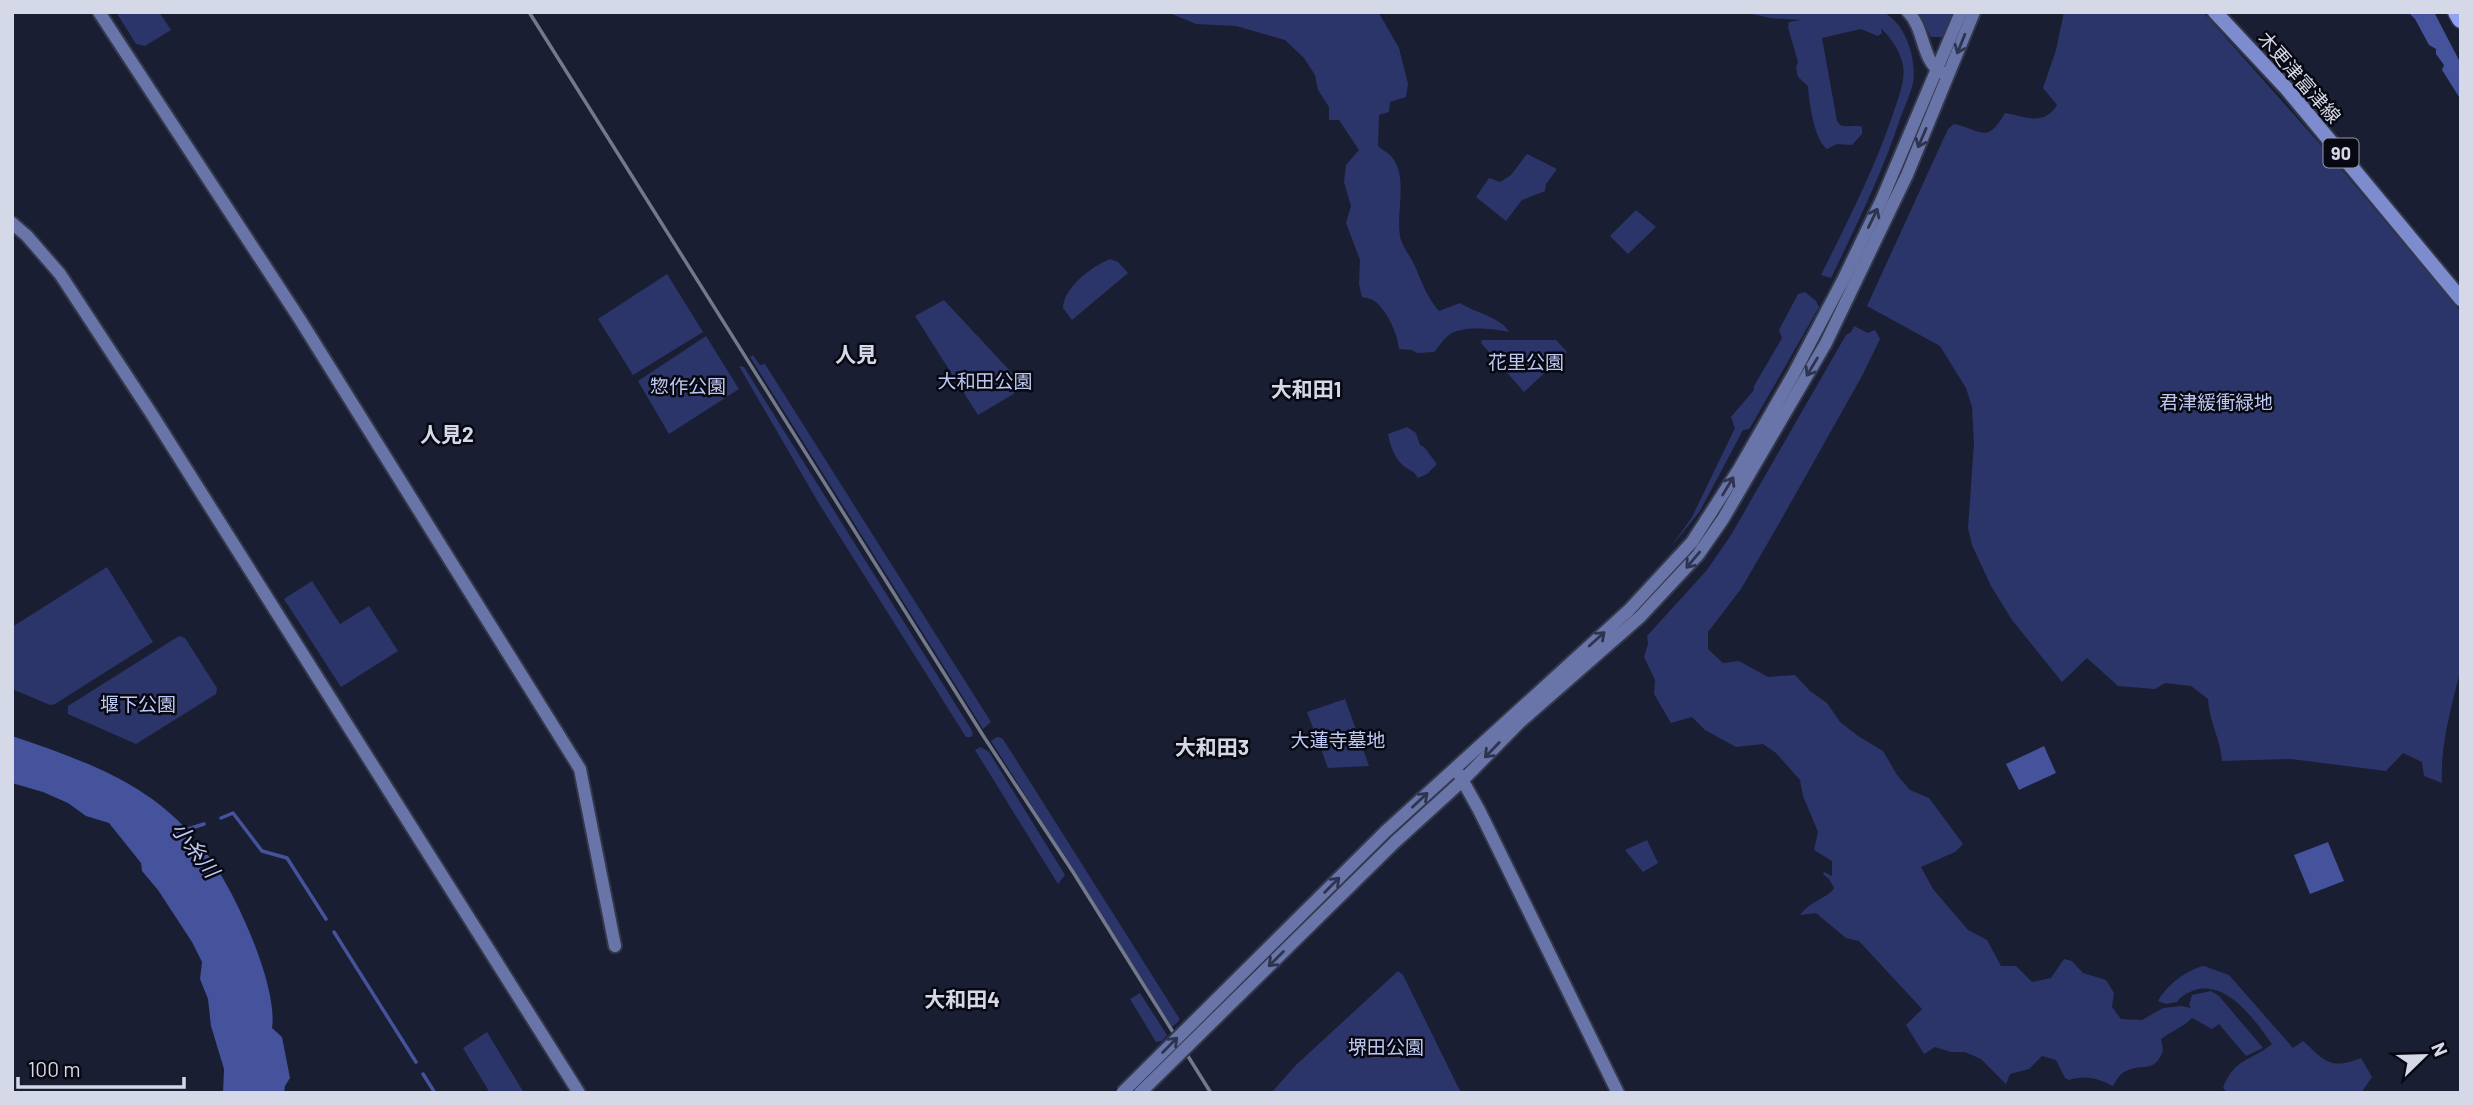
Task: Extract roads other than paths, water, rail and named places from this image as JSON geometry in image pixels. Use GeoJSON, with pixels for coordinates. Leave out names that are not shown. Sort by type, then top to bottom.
{"type":"FeatureCollection","features":[{"type":"Feature","properties":{"kind":"highway"},"geometry":{"type":"LineString","coordinates":[[2457,12],[2461,19]]}},
{"type":"Feature","properties":{"kind":"main road","name":"木更津富津線"},"geometry":{"type":"LineString","coordinates":[[2216,12],[2287,89],[2461,299]]}},
{"type":"Feature","properties":{"kind":"street"},"geometry":{"type":"LineString","coordinates":[[99,12],[304,327],[580,769],[615,946]]}},
{"type":"Feature","properties":{"kind":"street"},"geometry":{"type":"LineString","coordinates":[[1908,12],[1918,27],[1930,60],[1942,73]]}},
{"type":"Feature","properties":{"kind":"street"},"geometry":{"type":"LineString","coordinates":[[1140,1093],[1395,842],[1462,781],[1518,723],[1657,599],[1698,555],[1723,519],[1826,343],[1890,213],[1942,73],[1961,12]]}},
{"type":"Feature","properties":{"kind":"street"},"geometry":{"type":"LineString","coordinates":[[1122,1093],[1385,832],[1629,610],[1683,552],[1714,509],[1793,375],[1843,280],[1974,12]]}},
{"type":"Feature","properties":{"kind":"street"},"geometry":{"type":"LineString","coordinates":[[12,223],[60,274],[81,306],[579,1093]]}},
{"type":"Feature","properties":{"kind":"street"},"geometry":{"type":"LineString","coordinates":[[1455,767],[1479,810],[1618,1093]]}},
{"type":"Feature","properties":{"kind":"water"},"geometry":{"type":"Polygon","coordinates":[[[2408,12],[2434,12],[2461,64],[2461,100],[2442,70],[2444,65],[2436,54],[2436,49],[2429,45],[2415,19],[2408,12]]]}},
{"type":"Feature","properties":{"kind":"water","name":"小糸川"},"geometry":{"type":"Polygon","coordinates":[[[12,736],[83,762],[129,784],[170,813],[188,831],[186,835],[190,843],[198,843],[210,858],[237,904],[260,959],[268,985],[272,1028],[282,1037],[290,1078],[284,1093],[223,1093],[224,1069],[211,1026],[208,999],[200,979],[202,962],[192,942],[158,890],[142,871],[141,863],[109,823],[86,816],[68,803],[43,792],[12,783],[12,736]]]}},
{"type":"Feature","properties":{"kind":"water"},"geometry":{"type":"Polygon","coordinates":[[[2044,746],[2056,773],[2019,790],[2006,764],[2044,746]]]}},
{"type":"Feature","properties":{"kind":"water"},"geometry":{"type":"Polygon","coordinates":[[[2328,842],[2344,881],[2310,894],[2294,855],[2328,842]]]}},
{"type":"Feature","properties":{"kind":"waterway"},"geometry":{"type":"LineString","coordinates":[[221,818],[233,813],[262,851],[287,858],[326,919]]}},
{"type":"Feature","properties":{"kind":"waterway","name":"小糸川"},"geometry":{"type":"LineString","coordinates":[[182,831],[204,824]]}},
{"type":"Feature","properties":{"kind":"waterway"},"geometry":{"type":"LineString","coordinates":[[334,932],[416,1062]]}},
{"type":"Feature","properties":{"kind":"waterway"},"geometry":{"type":"LineString","coordinates":[[423,1074],[435,1093]]}},
{"type":"Feature","properties":{"kind":"railway"},"geometry":{"type":"LineString","coordinates":[[529,12],[1211,1093]]}},
{"type":"Feature","properties":{"kind":"district","name":"人見"},"geometry":{"type":"Point","coordinates":[856,353]}},
{"type":"Feature","properties":{"kind":"district","name":"大和田1"},"geometry":{"type":"Point","coordinates":[1306,388]}},
{"type":"Feature","properties":{"kind":"district","name":"人見2"},"geometry":{"type":"Point","coordinates":[447,433]}},
{"type":"Feature","properties":{"kind":"district","name":"大和田3"},"geometry":{"type":"Point","coordinates":[1212,746]}},
{"type":"Feature","properties":{"kind":"district","name":"大和田4"},"geometry":{"type":"Point","coordinates":[962,998]}},
{"type":"Feature","properties":{"kind":"park label","name":"花里公園"},"geometry":{"type":"Point","coordinates":[1526,361]}},
{"type":"Feature","properties":{"kind":"park label","name":"大和田公園"},"geometry":{"type":"Point","coordinates":[985,380]}},
{"type":"Feature","properties":{"kind":"park label","name":"惣作公園"},"geometry":{"type":"Point","coordinates":[688,385]}},
{"type":"Feature","properties":{"kind":"park label","name":"君津緩衝緑地"},"geometry":{"type":"Point","coordinates":[2216,401]}},
{"type":"Feature","properties":{"kind":"park label","name":"堰下公園"},"geometry":{"type":"Point","coordinates":[138,703]}},
{"type":"Feature","properties":{"kind":"park label","name":"大蓮寺墓地"},"geometry":{"type":"Point","coordinates":[1338,739]}},
{"type":"Feature","properties":{"kind":"park label","name":"堺田公園"},"geometry":{"type":"Point","coordinates":[1386,1046]}}]}
